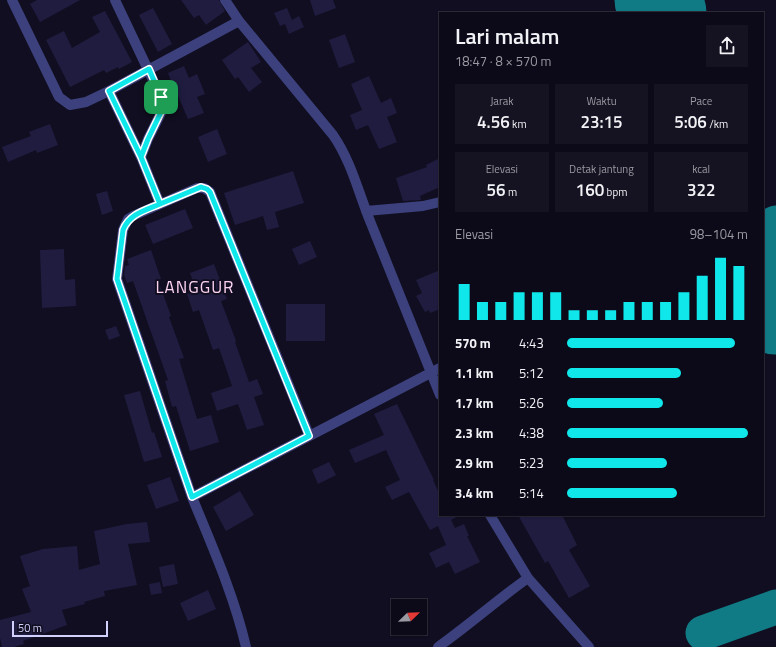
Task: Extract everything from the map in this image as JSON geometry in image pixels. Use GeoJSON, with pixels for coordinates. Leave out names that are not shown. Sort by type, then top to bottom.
{"type":"FeatureCollection","features":[{"type":"Feature","properties":{"kind":"street"},"geometry":{"type":"LineString","coordinates":[[12,0],[59,97],[70,105],[78,104],[109,91],[238,21]]}},
{"type":"Feature","properties":{"kind":"street"},"geometry":{"type":"LineString","coordinates":[[115,0],[149,69],[161,97],[163,108],[141,157]]}},
{"type":"Feature","properties":{"kind":"street"},"geometry":{"type":"LineString","coordinates":[[225,0],[238,21],[341,146],[366,211],[436,370],[439,389]]}},
{"type":"Feature","properties":{"kind":"street"},"geometry":{"type":"LineString","coordinates":[[109,91],[141,157],[160,204]]}},
{"type":"Feature","properties":{"kind":"street"},"geometry":{"type":"LineString","coordinates":[[246,647],[242,628],[222,571],[192,497],[117,279],[123,230],[128,219],[201,187],[210,192],[309,436]]}},
{"type":"Feature","properties":{"kind":"street"},"geometry":{"type":"LineString","coordinates":[[366,211],[423,206],[439,202]]}},
{"type":"Feature","properties":{"kind":"street"},"geometry":{"type":"LineString","coordinates":[[192,497],[436,370]]}},
{"type":"Feature","properties":{"kind":"street"},"geometry":{"type":"LineString","coordinates":[[491,516],[528,578],[589,647]]}},
{"type":"Feature","properties":{"kind":"street"},"geometry":{"type":"LineString","coordinates":[[438,647],[528,578]]}},
{"type":"Feature","properties":{"kind":"building"},"geometry":{"type":"Polygon","coordinates":[[[37,0],[80,0],[40,22],[30,4],[37,0]]]}},
{"type":"Feature","properties":{"kind":"building"},"geometry":{"type":"Polygon","coordinates":[[[181,0],[219,0],[225,11],[206,25],[199,15],[194,18],[181,0]]]}},
{"type":"Feature","properties":{"kind":"building"},"geometry":{"type":"Polygon","coordinates":[[[310,0],[333,0],[336,8],[315,16],[310,0]]]}},
{"type":"Feature","properties":{"kind":"building"},"geometry":{"type":"Polygon","coordinates":[[[153,8],[172,44],[158,52],[139,15],[153,8]]]}},
{"type":"Feature","properties":{"kind":"building"},"geometry":{"type":"Polygon","coordinates":[[[287,8],[292,20],[299,16],[304,27],[289,34],[285,24],[280,26],[274,13],[287,8]]]}},
{"type":"Feature","properties":{"kind":"building"},"geometry":{"type":"Polygon","coordinates":[[[105,11],[132,62],[119,69],[118,67],[106,73],[104,70],[70,87],[46,40],[64,31],[72,48],[100,32],[92,17],[105,11]]]}},
{"type":"Feature","properties":{"kind":"building"},"geometry":{"type":"Polygon","coordinates":[[[345,34],[355,62],[339,68],[329,40],[345,34]]]}},
{"type":"Feature","properties":{"kind":"building"},"geometry":{"type":"Polygon","coordinates":[[[248,42],[261,62],[251,68],[262,82],[249,92],[238,77],[235,79],[222,60],[248,42]]]}},
{"type":"Feature","properties":{"kind":"building"},"geometry":{"type":"Polygon","coordinates":[[[184,66],[189,78],[197,74],[205,94],[197,97],[204,113],[188,119],[178,96],[170,99],[166,89],[173,86],[168,73],[184,66]]]}},
{"type":"Feature","properties":{"kind":"building"},"geometry":{"type":"Polygon","coordinates":[[[369,76],[381,103],[391,98],[397,113],[387,117],[397,142],[379,149],[368,125],[356,130],[350,115],[362,110],[351,84],[369,76]]]}},
{"type":"Feature","properties":{"kind":"building"},"geometry":{"type":"Polygon","coordinates":[[[50,124],[58,145],[37,153],[36,150],[8,162],[2,147],[31,136],[29,132],[50,124]]]}},
{"type":"Feature","properties":{"kind":"building"},"geometry":{"type":"Polygon","coordinates":[[[217,129],[227,154],[208,162],[198,137],[217,129]]]}},
{"type":"Feature","properties":{"kind":"building"},"geometry":{"type":"Polygon","coordinates":[[[439,158],[439,187],[420,196],[421,200],[403,201],[396,178],[427,167],[426,165],[439,158]]]}},
{"type":"Feature","properties":{"kind":"building"},"geometry":{"type":"Polygon","coordinates":[[[293,171],[304,203],[275,212],[279,227],[267,230],[263,216],[235,225],[224,193],[293,171]]]}},
{"type":"Feature","properties":{"kind":"building"},"geometry":{"type":"Polygon","coordinates":[[[107,191],[113,211],[102,215],[96,194],[107,191]]]}},
{"type":"Feature","properties":{"kind":"building"},"geometry":{"type":"Polygon","coordinates":[[[185,209],[193,228],[153,244],[145,225],[185,209]]]}},
{"type":"Feature","properties":{"kind":"building"},"geometry":{"type":"Polygon","coordinates":[[[310,241],[317,257],[299,265],[292,249],[310,241]]]}},
{"type":"Feature","properties":{"kind":"building"},"geometry":{"type":"Polygon","coordinates":[[[64,249],[65,280],[75,279],[76,306],[42,308],[40,250],[64,249]]]}},
{"type":"Feature","properties":{"kind":"building"},"geometry":{"type":"Polygon","coordinates":[[[151,250],[161,279],[158,280],[171,316],[169,317],[184,358],[179,359],[197,419],[211,415],[219,442],[190,451],[176,406],[172,407],[165,381],[168,380],[133,281],[127,283],[124,275],[125,266],[129,265],[127,259],[151,250]]]}},
{"type":"Feature","properties":{"kind":"building"},"geometry":{"type":"Polygon","coordinates":[[[214,264],[227,299],[221,301],[249,382],[257,379],[263,394],[254,397],[264,425],[247,430],[238,404],[217,411],[211,393],[232,386],[219,348],[213,350],[199,310],[193,312],[187,294],[196,290],[190,273],[214,264]]]}},
{"type":"Feature","properties":{"kind":"building"},"geometry":{"type":"Polygon","coordinates":[[[439,270],[439,309],[430,313],[429,310],[425,312],[416,296],[422,293],[416,280],[439,270]]]}},
{"type":"Feature","properties":{"kind":"building"},"geometry":{"type":"Polygon","coordinates":[[[286,304],[325,304],[325,341],[286,341],[286,304]]]}},
{"type":"Feature","properties":{"kind":"building"},"geometry":{"type":"Polygon","coordinates":[[[116,326],[120,336],[109,340],[105,330],[116,326]]]}},
{"type":"Feature","properties":{"kind":"building"},"geometry":{"type":"Polygon","coordinates":[[[140,391],[152,433],[154,432],[162,457],[144,462],[124,395],[140,391]]]}},
{"type":"Feature","properties":{"kind":"building"},"geometry":{"type":"Polygon","coordinates":[[[397,404],[439,493],[439,516],[458,516],[451,520],[455,528],[464,524],[469,536],[467,536],[480,562],[455,574],[449,562],[436,568],[429,553],[446,545],[438,526],[430,530],[409,492],[392,500],[385,487],[400,480],[386,450],[355,463],[349,450],[384,435],[374,414],[397,404]]]}},
{"type":"Feature","properties":{"kind":"building"},"geometry":{"type":"Polygon","coordinates":[[[329,462],[336,475],[318,484],[312,470],[329,462]]]}},
{"type":"Feature","properties":{"kind":"building"},"geometry":{"type":"Polygon","coordinates":[[[170,477],[179,501],[156,509],[147,485],[170,477]]]}},
{"type":"Feature","properties":{"kind":"building"},"geometry":{"type":"Polygon","coordinates":[[[240,491],[254,515],[226,531],[213,507],[240,491]]]}},
{"type":"Feature","properties":{"kind":"building"},"geometry":{"type":"Polygon","coordinates":[[[519,516],[562,516],[577,545],[569,550],[590,586],[569,598],[548,561],[545,563],[519,516]]]}},
{"type":"Feature","properties":{"kind":"building"},"geometry":{"type":"Polygon","coordinates":[[[147,522],[150,542],[128,544],[137,585],[104,591],[105,596],[84,602],[85,604],[62,610],[67,625],[23,641],[24,644],[14,647],[2,647],[0,638],[0,620],[31,612],[22,589],[30,586],[20,556],[43,549],[77,546],[79,570],[100,564],[94,531],[127,524],[147,522]]]}},
{"type":"Feature","properties":{"kind":"building"},"geometry":{"type":"Polygon","coordinates":[[[174,564],[178,584],[163,587],[159,567],[174,564]]]}},
{"type":"Feature","properties":{"kind":"building"},"geometry":{"type":"Polygon","coordinates":[[[160,582],[162,593],[151,595],[149,584],[160,582]]]}},
{"type":"Feature","properties":{"kind":"building"},"geometry":{"type":"Polygon","coordinates":[[[208,590],[216,609],[188,621],[180,603],[208,590]]]}},
{"type":"Feature","properties":{"kind":"taxiway"},"geometry":{"type":"LineString","coordinates":[[764,229],[776,223]]}},
{"type":"Feature","properties":{"kind":"taxiway"},"geometry":{"type":"LineString","coordinates":[[703,633],[776,607]]}},
{"type":"Feature","properties":{"kind":"runway"},"geometry":{"type":"LineString","coordinates":[[658,0],[663,12]]}},
{"type":"Feature","properties":{"kind":"runway"},"geometry":{"type":"LineString","coordinates":[[764,280],[776,311]]}},
{"type":"Feature","properties":{"kind":"district","name":"LANGGUR"},"geometry":{"type":"Point","coordinates":[195,287]}},
{"type":"Feature","properties":{"kind":"route"},"geometry":{"type":"LineString","coordinates":[[161,97],[149,69],[109,91],[141,157],[160,204],[201,187],[210,192],[309,436],[192,497],[116,275],[123,230],[128,219],[160,204],[141,157],[148,139],[161,115],[163,108],[161,97]]}}]}
